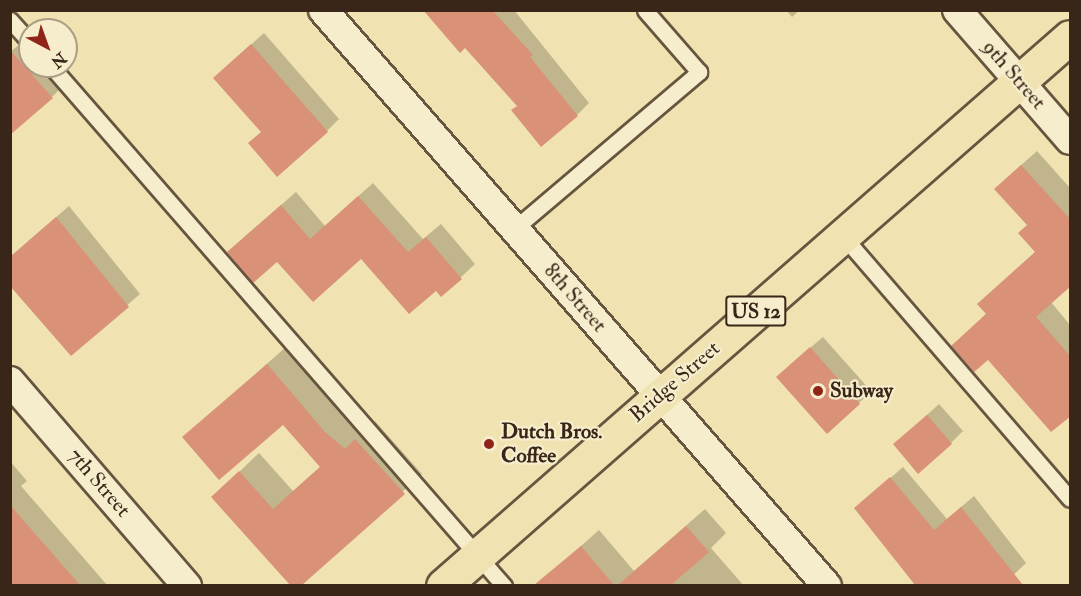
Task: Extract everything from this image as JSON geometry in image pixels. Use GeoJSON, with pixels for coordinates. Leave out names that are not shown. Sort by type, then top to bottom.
{"type":"FeatureCollection","features":[{"type":"Feature","properties":{"kind":"highway","name":"Bridge Street"},"geometry":{"type":"LineString","coordinates":[[443,585],[1071,37]]}},
{"type":"Feature","properties":{"kind":"street","name":"8th Street"},"geometry":{"type":"LineString","coordinates":[[323,10],[826,585]]}},
{"type":"Feature","properties":{"kind":"street","name":"9th Street"},"geometry":{"type":"LineString","coordinates":[[957,10],[1071,140]]}},
{"type":"Feature","properties":{"kind":"street","name":"7th Street"},"geometry":{"type":"LineString","coordinates":[[10,381],[187,585]]}},
{"type":"Feature","properties":{"kind":"lane"},"geometry":{"type":"LineString","coordinates":[[514,229],[699,72],[645,10]]}},
{"type":"Feature","properties":{"kind":"lane"},"geometry":{"type":"LineString","coordinates":[[61,78],[504,585]]}},
{"type":"Feature","properties":{"kind":"lane"},"geometry":{"type":"LineString","coordinates":[[843,236],[1071,499]]}},
{"type":"Feature","properties":{"kind":"building"},"geometry":{"type":"Polygon","coordinates":[[[423,10],[492,10],[533,55],[530,57],[578,116],[541,147],[511,110],[517,106],[465,48],[460,53],[423,10]]]}},
{"type":"Feature","properties":{"kind":"building"},"geometry":{"type":"Polygon","coordinates":[[[251,44],[328,132],[277,177],[248,143],[261,132],[213,78],[251,44]]]}},
{"type":"Feature","properties":{"kind":"building"},"geometry":{"type":"Polygon","coordinates":[[[10,50],[18,59],[18,78],[35,78],[53,98],[10,135],[10,50]]]}},
{"type":"Feature","properties":{"kind":"building"},"geometry":{"type":"Polygon","coordinates":[[[1021,165],[1071,220],[1071,286],[1036,317],[1071,357],[1071,416],[1051,432],[988,360],[974,372],[951,346],[986,314],[977,304],[1035,252],[1018,233],[1027,225],[994,189],[1021,165]]]}},
{"type":"Feature","properties":{"kind":"building"},"geometry":{"type":"Polygon","coordinates":[[[358,196],[408,252],[426,237],[462,279],[441,297],[436,291],[409,314],[361,259],[313,302],[277,262],[253,283],[227,252],[281,205],[310,239],[358,196]]]}},
{"type":"Feature","properties":{"kind":"building"},"geometry":{"type":"Polygon","coordinates":[[[56,217],[129,307],[71,356],[10,286],[10,257],[56,217]]]}},
{"type":"Feature","properties":{"kind":"building","name":"Subway"},"geometry":{"type":"Polygon","coordinates":[[[810,347],[860,404],[827,434],[776,377],[810,347]]]}},
{"type":"Feature","properties":{"kind":"building"},"geometry":{"type":"Polygon","coordinates":[[[267,364],[325,432],[345,449],[355,439],[405,494],[302,585],[290,585],[211,497],[239,471],[273,509],[320,467],[283,425],[219,480],[182,437],[267,364]]]}},
{"type":"Feature","properties":{"kind":"building"},"geometry":{"type":"Polygon","coordinates":[[[927,415],[952,444],[918,474],[893,444],[927,415]]]}},
{"type":"Feature","properties":{"kind":"building"},"geometry":{"type":"Polygon","coordinates":[[[890,477],[934,530],[961,507],[1023,585],[915,585],[854,508],[890,477]]]}},
{"type":"Feature","properties":{"kind":"building"},"geometry":{"type":"Polygon","coordinates":[[[10,505],[80,585],[10,585],[10,505]]]}},
{"type":"Feature","properties":{"kind":"building"},"geometry":{"type":"Polygon","coordinates":[[[686,526],[709,552],[671,585],[618,585],[686,526]]]}},
{"type":"Feature","properties":{"kind":"building"},"geometry":{"type":"Polygon","coordinates":[[[581,546],[614,585],[534,585],[581,546]]]}},
{"type":"Feature","properties":{"kind":"place","name":"Subway"},"geometry":{"type":"Point","coordinates":[818,391]}},
{"type":"Feature","properties":{"kind":"place","name":"Dutch Bros. Coffee"},"geometry":{"type":"Point","coordinates":[489,444]}}]}
